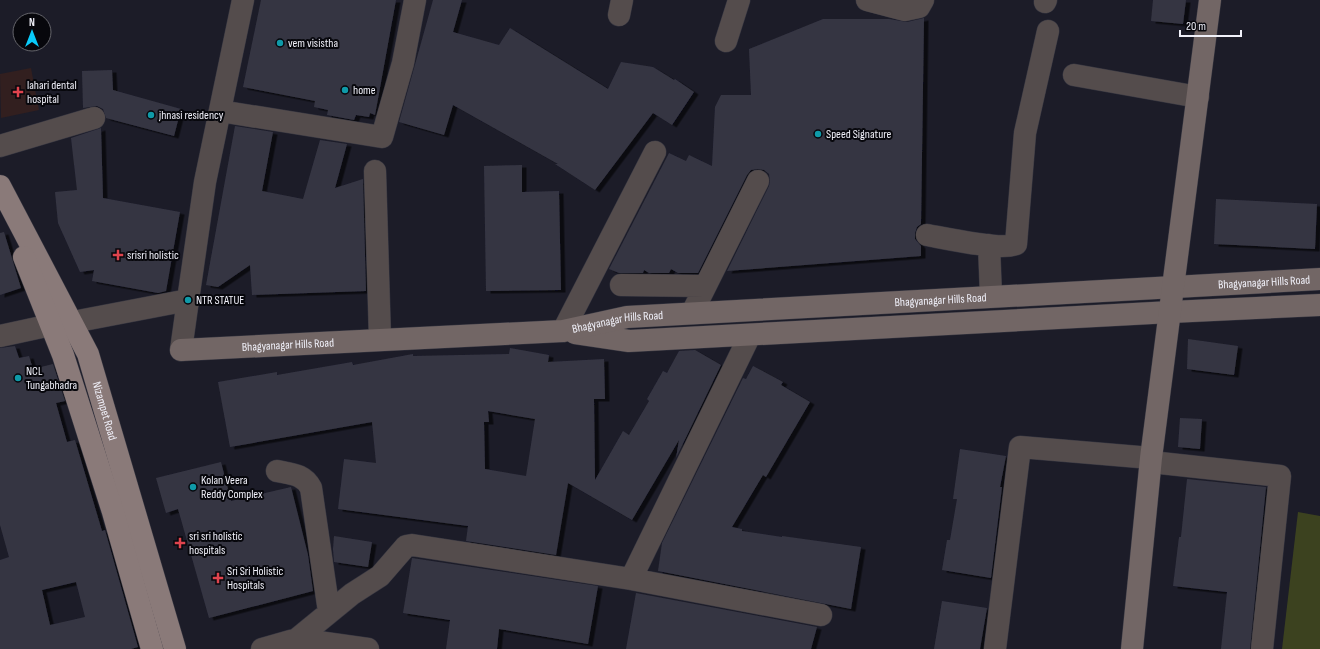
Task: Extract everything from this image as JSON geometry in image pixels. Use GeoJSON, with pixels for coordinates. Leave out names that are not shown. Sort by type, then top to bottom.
{"type":"FeatureCollection","features":[{"type":"Feature","properties":{"kind":"main road"},"geometry":{"type":"LineString","coordinates":[[1132,649],[1151,460],[1210,0]]}},
{"type":"Feature","properties":{"kind":"main road","name":"Nizampet Road"},"geometry":{"type":"LineString","coordinates":[[0,186],[73,322],[88,354],[175,649]]}},
{"type":"Feature","properties":{"kind":"main road","name":"Nizampet Road"},"geometry":{"type":"LineString","coordinates":[[0,217],[25,258],[63,355],[112,512],[152,649]]}},
{"type":"Feature","properties":{"kind":"main road","name":"Bhagyanagar Hills Road"},"geometry":{"type":"LineString","coordinates":[[181,350],[563,331],[627,317],[1320,279]]}},
{"type":"Feature","properties":{"kind":"main road"},"geometry":{"type":"LineString","coordinates":[[931,300],[932,325]]}},
{"type":"Feature","properties":{"kind":"main road","name":"Bhagyanagar Hills Road"},"geometry":{"type":"LineString","coordinates":[[563,331],[630,341],[750,336],[1171,312],[1320,306]]}},
{"type":"Feature","properties":{"kind":"street"},"geometry":{"type":"LineString","coordinates":[[181,350],[205,182],[243,0]]}},
{"type":"Feature","properties":{"kind":"street"},"geometry":{"type":"LineString","coordinates":[[220,111],[382,137],[403,63],[415,0]]}},
{"type":"Feature","properties":{"kind":"street"},"geometry":{"type":"LineString","coordinates":[[726,41],[739,0]]}},
{"type":"Feature","properties":{"kind":"street"},"geometry":{"type":"LineString","coordinates":[[867,0],[905,10],[919,6],[923,0]]}},
{"type":"Feature","properties":{"kind":"street"},"geometry":{"type":"LineString","coordinates":[[927,235],[989,245],[1010,247],[1016,244],[1025,133],[1048,31]]}},
{"type":"Feature","properties":{"kind":"street"},"geometry":{"type":"LineString","coordinates":[[1074,75],[1198,97]]}},
{"type":"Feature","properties":{"kind":"street"},"geometry":{"type":"LineString","coordinates":[[0,146],[94,118]]}},
{"type":"Feature","properties":{"kind":"street"},"geometry":{"type":"LineString","coordinates":[[563,331],[655,152]]}},
{"type":"Feature","properties":{"kind":"street"},"geometry":{"type":"LineString","coordinates":[[375,171],[380,339]]}},
{"type":"Feature","properties":{"kind":"street"},"geometry":{"type":"LineString","coordinates":[[692,313],[758,181]]}},
{"type":"Feature","properties":{"kind":"street"},"geometry":{"type":"LineString","coordinates":[[989,245],[991,296]]}},
{"type":"Feature","properties":{"kind":"street"},"geometry":{"type":"LineString","coordinates":[[621,286],[705,286]]}},
{"type":"Feature","properties":{"kind":"street"},"geometry":{"type":"LineString","coordinates":[[73,322],[188,300]]}},
{"type":"Feature","properties":{"kind":"street"},"geometry":{"type":"LineString","coordinates":[[0,336],[51,325]]}},
{"type":"Feature","properties":{"kind":"street"},"geometry":{"type":"LineString","coordinates":[[631,579],[750,336]]}},
{"type":"Feature","properties":{"kind":"street"},"geometry":{"type":"LineString","coordinates":[[995,649],[1020,447],[1151,460],[1280,476],[1262,649]]}},
{"type":"Feature","properties":{"kind":"street"},"geometry":{"type":"LineString","coordinates":[[277,471],[301,476],[306,479],[311,488],[329,612]]}},
{"type":"Feature","properties":{"kind":"street"},"geometry":{"type":"LineString","coordinates":[[297,639],[352,594],[380,576],[406,546],[412,545],[631,579],[821,615]]}},
{"type":"Feature","properties":{"kind":"street"},"geometry":{"type":"LineString","coordinates":[[262,649],[297,639],[368,649]]}},
{"type":"Feature","properties":{"kind":"shaded area","name":"lahari dental hospital"},"geometry":{"type":"Polygon","coordinates":[[[31,68],[39,110],[1,118],[0,74],[31,68]]]}},
{"type":"Feature","properties":{"kind":"green space"},"geometry":{"type":"Polygon","coordinates":[[[1298,512],[1320,516],[1320,649],[1282,649],[1298,512]]]}},
{"type":"Feature","properties":{"kind":"building"},"geometry":{"type":"Polygon","coordinates":[[[261,0],[396,0],[375,115],[370,113],[369,117],[356,115],[354,120],[327,115],[328,110],[314,107],[315,101],[243,87],[261,0]]]}},
{"type":"Feature","properties":{"kind":"building"},"geometry":{"type":"Polygon","coordinates":[[[433,0],[462,0],[453,32],[499,45],[510,28],[608,89],[621,62],[653,67],[674,80],[675,79],[694,92],[672,125],[653,113],[595,190],[555,164],[558,164],[453,105],[444,135],[399,122],[433,0]]]}},
{"type":"Feature","properties":{"kind":"building"},"geometry":{"type":"Polygon","coordinates":[[[1153,0],[1186,0],[1183,24],[1151,21],[1153,0]]]}},
{"type":"Feature","properties":{"kind":"building","name":"Speed Signature"},"geometry":{"type":"Polygon","coordinates":[[[924,18],[921,224],[917,227],[915,233],[915,239],[921,246],[921,256],[727,271],[769,186],[769,174],[764,170],[758,169],[751,170],[747,175],[698,273],[678,273],[671,269],[669,273],[649,273],[644,270],[643,273],[619,273],[609,269],[669,153],[686,161],[689,155],[712,166],[715,107],[721,95],[751,95],[749,49],[823,19],[889,19],[907,22],[924,18]]]}},
{"type":"Feature","properties":{"kind":"building"},"geometry":{"type":"Polygon","coordinates":[[[112,70],[113,90],[181,109],[174,136],[106,118],[103,109],[97,106],[83,108],[82,71],[112,70]]]}},
{"type":"Feature","properties":{"kind":"building"},"geometry":{"type":"Polygon","coordinates":[[[235,126],[273,132],[262,191],[303,199],[320,140],[347,144],[335,188],[363,179],[366,291],[252,295],[250,265],[218,287],[206,285],[235,126]]]}},
{"type":"Feature","properties":{"kind":"building"},"geometry":{"type":"Polygon","coordinates":[[[101,128],[103,198],[180,212],[166,291],[158,293],[92,281],[94,270],[80,272],[58,223],[55,192],[77,190],[71,138],[101,128]]]}},
{"type":"Feature","properties":{"kind":"building"},"geometry":{"type":"Polygon","coordinates":[[[522,165],[522,192],[559,191],[561,290],[486,291],[484,166],[522,165]]]}},
{"type":"Feature","properties":{"kind":"building"},"geometry":{"type":"Polygon","coordinates":[[[1216,199],[1317,204],[1315,249],[1214,244],[1216,199]]]}},
{"type":"Feature","properties":{"kind":"building"},"geometry":{"type":"Polygon","coordinates":[[[4,232],[21,288],[0,295],[0,233],[4,232]]]}},
{"type":"Feature","properties":{"kind":"building"},"geometry":{"type":"Polygon","coordinates":[[[1188,339],[1238,346],[1234,375],[1187,369],[1188,339]]]}},
{"type":"Feature","properties":{"kind":"building"},"geometry":{"type":"Polygon","coordinates":[[[15,346],[19,358],[29,356],[33,369],[53,364],[65,401],[56,403],[67,442],[75,440],[102,531],[105,530],[138,647],[131,649],[0,649],[0,560],[9,557],[0,525],[0,348],[15,346]],[[76,582],[42,590],[50,625],[85,617],[76,582]]]}},
{"type":"Feature","properties":{"kind":"building"},"geometry":{"type":"Polygon","coordinates":[[[510,348],[549,355],[548,362],[604,359],[605,399],[594,399],[595,480],[623,431],[629,435],[649,401],[647,399],[663,371],[667,373],[679,351],[695,350],[721,365],[676,458],[679,440],[632,520],[568,483],[556,555],[466,541],[468,526],[338,509],[344,459],[376,463],[372,422],[230,447],[218,382],[277,372],[277,375],[352,362],[353,365],[413,354],[413,356],[509,354],[510,348]],[[488,411],[489,422],[484,422],[485,469],[526,476],[535,419],[488,411]]]}},
{"type":"Feature","properties":{"kind":"building"},"geometry":{"type":"Polygon","coordinates":[[[753,366],[783,382],[781,385],[810,402],[766,477],[763,475],[732,527],[742,529],[742,531],[861,547],[851,609],[658,571],[662,543],[743,378],[746,379],[753,366]]]}},
{"type":"Feature","properties":{"kind":"building"},"geometry":{"type":"Polygon","coordinates":[[[1180,418],[1202,419],[1200,449],[1178,447],[1180,418]]]}},
{"type":"Feature","properties":{"kind":"building"},"geometry":{"type":"Polygon","coordinates":[[[960,449],[1006,456],[1000,487],[1002,487],[991,578],[942,570],[947,540],[950,540],[957,499],[953,499],[960,449]]]}},
{"type":"Feature","properties":{"kind":"building"},"geometry":{"type":"Polygon","coordinates":[[[221,462],[231,501],[291,487],[308,555],[313,591],[209,618],[178,509],[166,513],[156,478],[221,462]]]}},
{"type":"Feature","properties":{"kind":"building"},"geometry":{"type":"Polygon","coordinates":[[[1187,479],[1266,487],[1250,649],[1221,649],[1227,592],[1173,586],[1179,537],[1181,537],[1187,479]]]}},
{"type":"Feature","properties":{"kind":"building"},"geometry":{"type":"Polygon","coordinates":[[[334,536],[372,542],[368,567],[334,562],[334,536]]]}},
{"type":"Feature","properties":{"kind":"building"},"geometry":{"type":"Polygon","coordinates":[[[412,558],[598,586],[588,644],[499,629],[497,649],[446,649],[450,620],[403,613],[412,558]]]}},
{"type":"Feature","properties":{"kind":"building"},"geometry":{"type":"Polygon","coordinates":[[[636,593],[817,627],[811,649],[626,649],[636,593]]]}},
{"type":"Feature","properties":{"kind":"building"},"geometry":{"type":"Polygon","coordinates":[[[942,601],[987,608],[980,649],[934,649],[942,601]]]}},
{"type":"Feature","properties":{"kind":"place","name":"vem visistha"},"geometry":{"type":"Point","coordinates":[280,43]}},
{"type":"Feature","properties":{"kind":"place","name":"home"},"geometry":{"type":"Point","coordinates":[345,90]}},
{"type":"Feature","properties":{"kind":"place","name":"lahari dental hospital"},"geometry":{"type":"Point","coordinates":[18,92]}},
{"type":"Feature","properties":{"kind":"place","name":"jhnasi residency"},"geometry":{"type":"Point","coordinates":[151,115]}},
{"type":"Feature","properties":{"kind":"place","name":"Speed Signature"},"geometry":{"type":"Point","coordinates":[818,134]}},
{"type":"Feature","properties":{"kind":"place","name":"srisri holistic"},"geometry":{"type":"Point","coordinates":[118,255]}},
{"type":"Feature","properties":{"kind":"place","name":"NTR STATUE"},"geometry":{"type":"Point","coordinates":[188,300]}},
{"type":"Feature","properties":{"kind":"place","name":"NCL Tungabhadra"},"geometry":{"type":"Point","coordinates":[18,378]}},
{"type":"Feature","properties":{"kind":"place","name":"Kolan Veera Reddy Complex"},"geometry":{"type":"Point","coordinates":[193,487]}},
{"type":"Feature","properties":{"kind":"place","name":"sri sri holistic hospitals"},"geometry":{"type":"Point","coordinates":[180,543]}},
{"type":"Feature","properties":{"kind":"place","name":"Sri Sri Holistic Hospitals"},"geometry":{"type":"Point","coordinates":[218,578]}}]}
